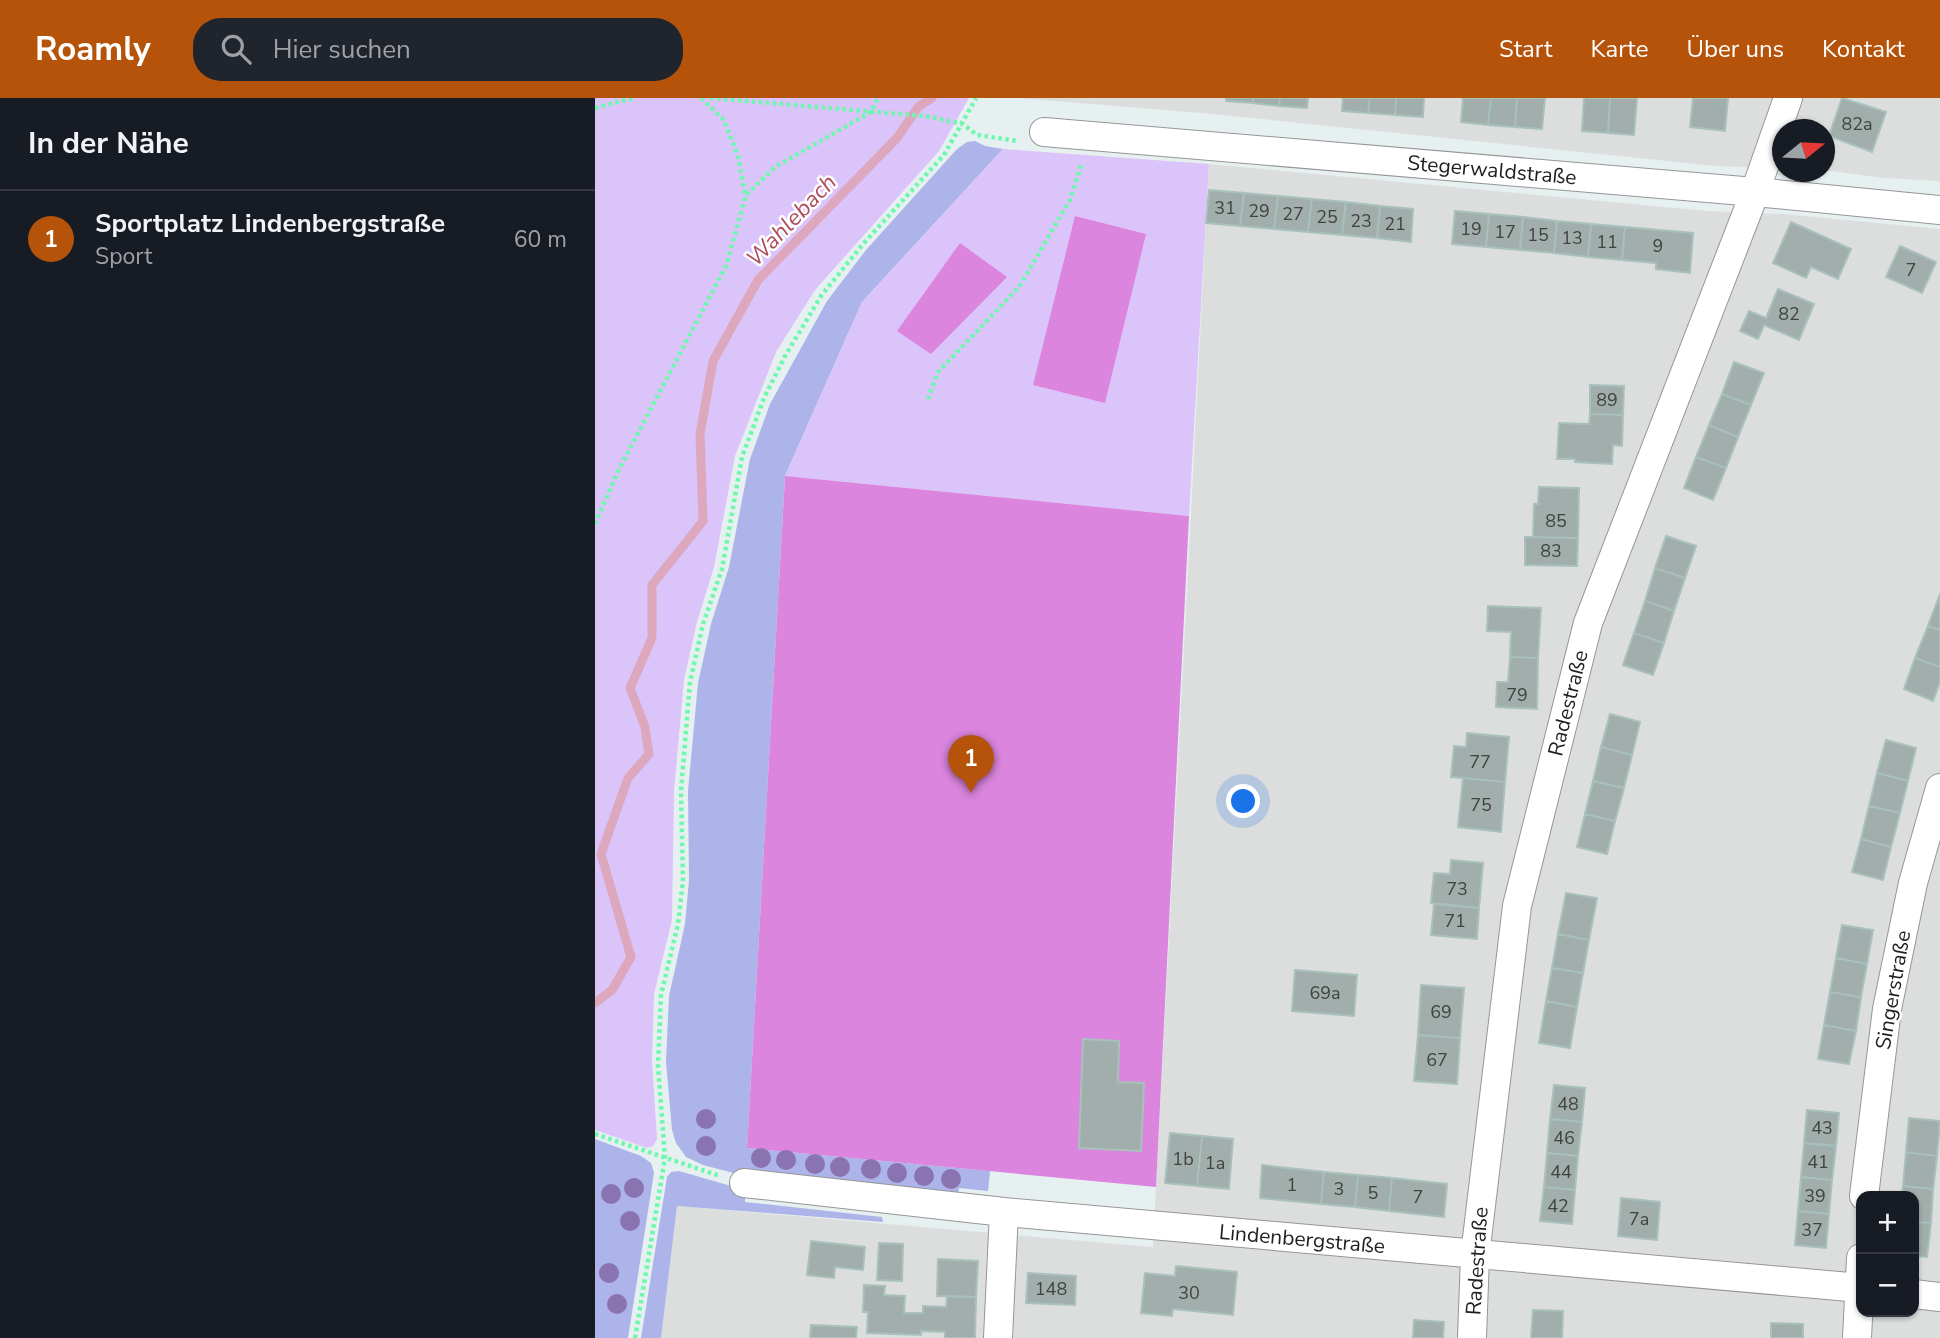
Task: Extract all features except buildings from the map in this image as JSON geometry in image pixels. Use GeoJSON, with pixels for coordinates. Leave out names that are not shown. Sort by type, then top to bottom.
{"type":"FeatureCollection","features":[{"type":"Feature","properties":{"kind":"street","name":"Radestraße"},"geometry":{"type":"LineString","coordinates":[[1472,1338],[1475,1255],[1517,906],[1588,623],[1755,192],[1788,98]]}},
{"type":"Feature","properties":{"kind":"street","name":"Stegerwaldstraße"},"geometry":{"type":"LineString","coordinates":[[1044,131],[1940,210]]}},
{"type":"Feature","properties":{"kind":"street","name":"Singerstraße"},"geometry":{"type":"LineString","coordinates":[[1865,1191],[1887,1009],[1913,883],[1940,788]]}},
{"type":"Feature","properties":{"kind":"street","name":"Lindenbergstraße"},"geometry":{"type":"LineString","coordinates":[[744,1184],[1004,1212],[1856,1288]]}},
{"type":"Feature","properties":{"kind":"street"},"geometry":{"type":"LineString","coordinates":[[998,1338],[1004,1212]]}},
{"type":"Feature","properties":{"kind":"street"},"geometry":{"type":"LineString","coordinates":[[1919,1295],[1940,1297]]}},
{"type":"Feature","properties":{"kind":"street"},"geometry":{"type":"LineString","coordinates":[[1857,1338],[1859,1317]]}},
{"type":"Feature","properties":{"kind":"path"},"geometry":{"type":"LineString","coordinates":[[595,108],[634,98]]}},
{"type":"Feature","properties":{"kind":"path"},"geometry":{"type":"LineString","coordinates":[[595,524],[619,469],[726,266],[746,195],[738,156],[724,120],[701,98]]}},
{"type":"Feature","properties":{"kind":"path"},"geometry":{"type":"LineString","coordinates":[[710,98],[925,116],[963,124],[977,135],[1019,141],[1044,131]]}},
{"type":"Feature","properties":{"kind":"path"},"geometry":{"type":"LineString","coordinates":[[746,195],[775,167],[871,113],[878,98]]}},
{"type":"Feature","properties":{"kind":"path"},"geometry":{"type":"LineString","coordinates":[[635,1338],[665,1158],[659,1065],[661,995],[678,924],[683,881],[681,791],[690,682],[703,624],[722,569],[742,457],[769,388],[821,296],[863,244],[944,155],[976,98]]}},
{"type":"Feature","properties":{"kind":"path"},"geometry":{"type":"LineString","coordinates":[[928,399],[938,372],[1019,286],[1070,200],[1090,136]]}},
{"type":"Feature","properties":{"kind":"path"},"geometry":{"type":"LineString","coordinates":[[595,1134],[744,1184]]}},
{"type":"Feature","properties":{"kind":"shaded area"},"geometry":{"type":"Polygon","coordinates":[[[595,98],[969,98],[939,151],[815,290],[776,352],[735,456],[714,567],[697,622],[684,680],[674,791],[672,920],[654,994],[652,1061],[657,1139],[653,1146],[647,1148],[595,1130],[595,98]]]}},
{"type":"Feature","properties":{"kind":"shaded area"},"geometry":{"type":"Polygon","coordinates":[[[1018,98],[1940,98],[1940,181],[1884,178],[1835,171],[1835,119],[1772,119],[1772,168],[1716,166],[1213,114],[1018,98]]]}},
{"type":"Feature","properties":{"kind":"shaded area"},"geometry":{"type":"Polygon","coordinates":[[[975,141],[1003,149],[862,302],[785,476],[747,1148],[990,1171],[988,1191],[959,1188],[958,1197],[745,1176],[703,1165],[686,1157],[676,1143],[672,1130],[666,1062],[669,996],[685,924],[689,880],[688,791],[698,683],[711,624],[729,567],[750,459],[770,404],[827,301],[866,250],[957,149],[967,142],[975,141]]]}},
{"type":"Feature","properties":{"kind":"shaded area"},"geometry":{"type":"Polygon","coordinates":[[[1003,149],[1209,164],[1189,516],[785,476],[862,302],[1003,149]]]}},
{"type":"Feature","properties":{"kind":"shaded area"},"geometry":{"type":"Polygon","coordinates":[[[1209,164],[1707,211],[1783,214],[1940,229],[1940,1338],[661,1338],[677,1206],[1153,1247],[1209,164]]]}},
{"type":"Feature","properties":{"kind":"shaded area"},"geometry":{"type":"Polygon","coordinates":[[[1075,216],[1146,234],[1105,403],[1033,385],[1075,216]]]}},
{"type":"Feature","properties":{"kind":"shaded area"},"geometry":{"type":"Polygon","coordinates":[[[960,243],[1007,277],[931,354],[897,331],[960,243]]]}},
{"type":"Feature","properties":{"kind":"shaded area"},"geometry":{"type":"Polygon","coordinates":[[[785,476],[1189,516],[1156,1187],[747,1148],[785,476]]]}},
{"type":"Feature","properties":{"kind":"shaded area"},"geometry":{"type":"Polygon","coordinates":[[[595,1139],[641,1156],[651,1163],[654,1173],[628,1338],[595,1338],[595,1139]]]}},
{"type":"Feature","properties":{"kind":"shaded area"},"geometry":{"type":"Polygon","coordinates":[[[679,1171],[745,1190],[745,1202],[882,1217],[883,1222],[677,1206],[661,1338],[641,1338],[667,1177],[671,1172],[679,1171]]]}},
{"type":"Feature","properties":{"kind":"waterway","name":"Wahlebach"},"geometry":{"type":"LineString","coordinates":[[595,1003],[612,990],[631,957],[601,854],[628,778],[649,754],[645,727],[630,688],[652,638],[652,585],[703,521],[700,434],[713,361],[758,280],[897,138],[918,107],[932,98]]}},
{"type":"Feature","properties":{"kind":"place","name":"Sportplatz Lindenbergstraße"},"geometry":{"type":"Point","coordinates":[971,793]}}]}
